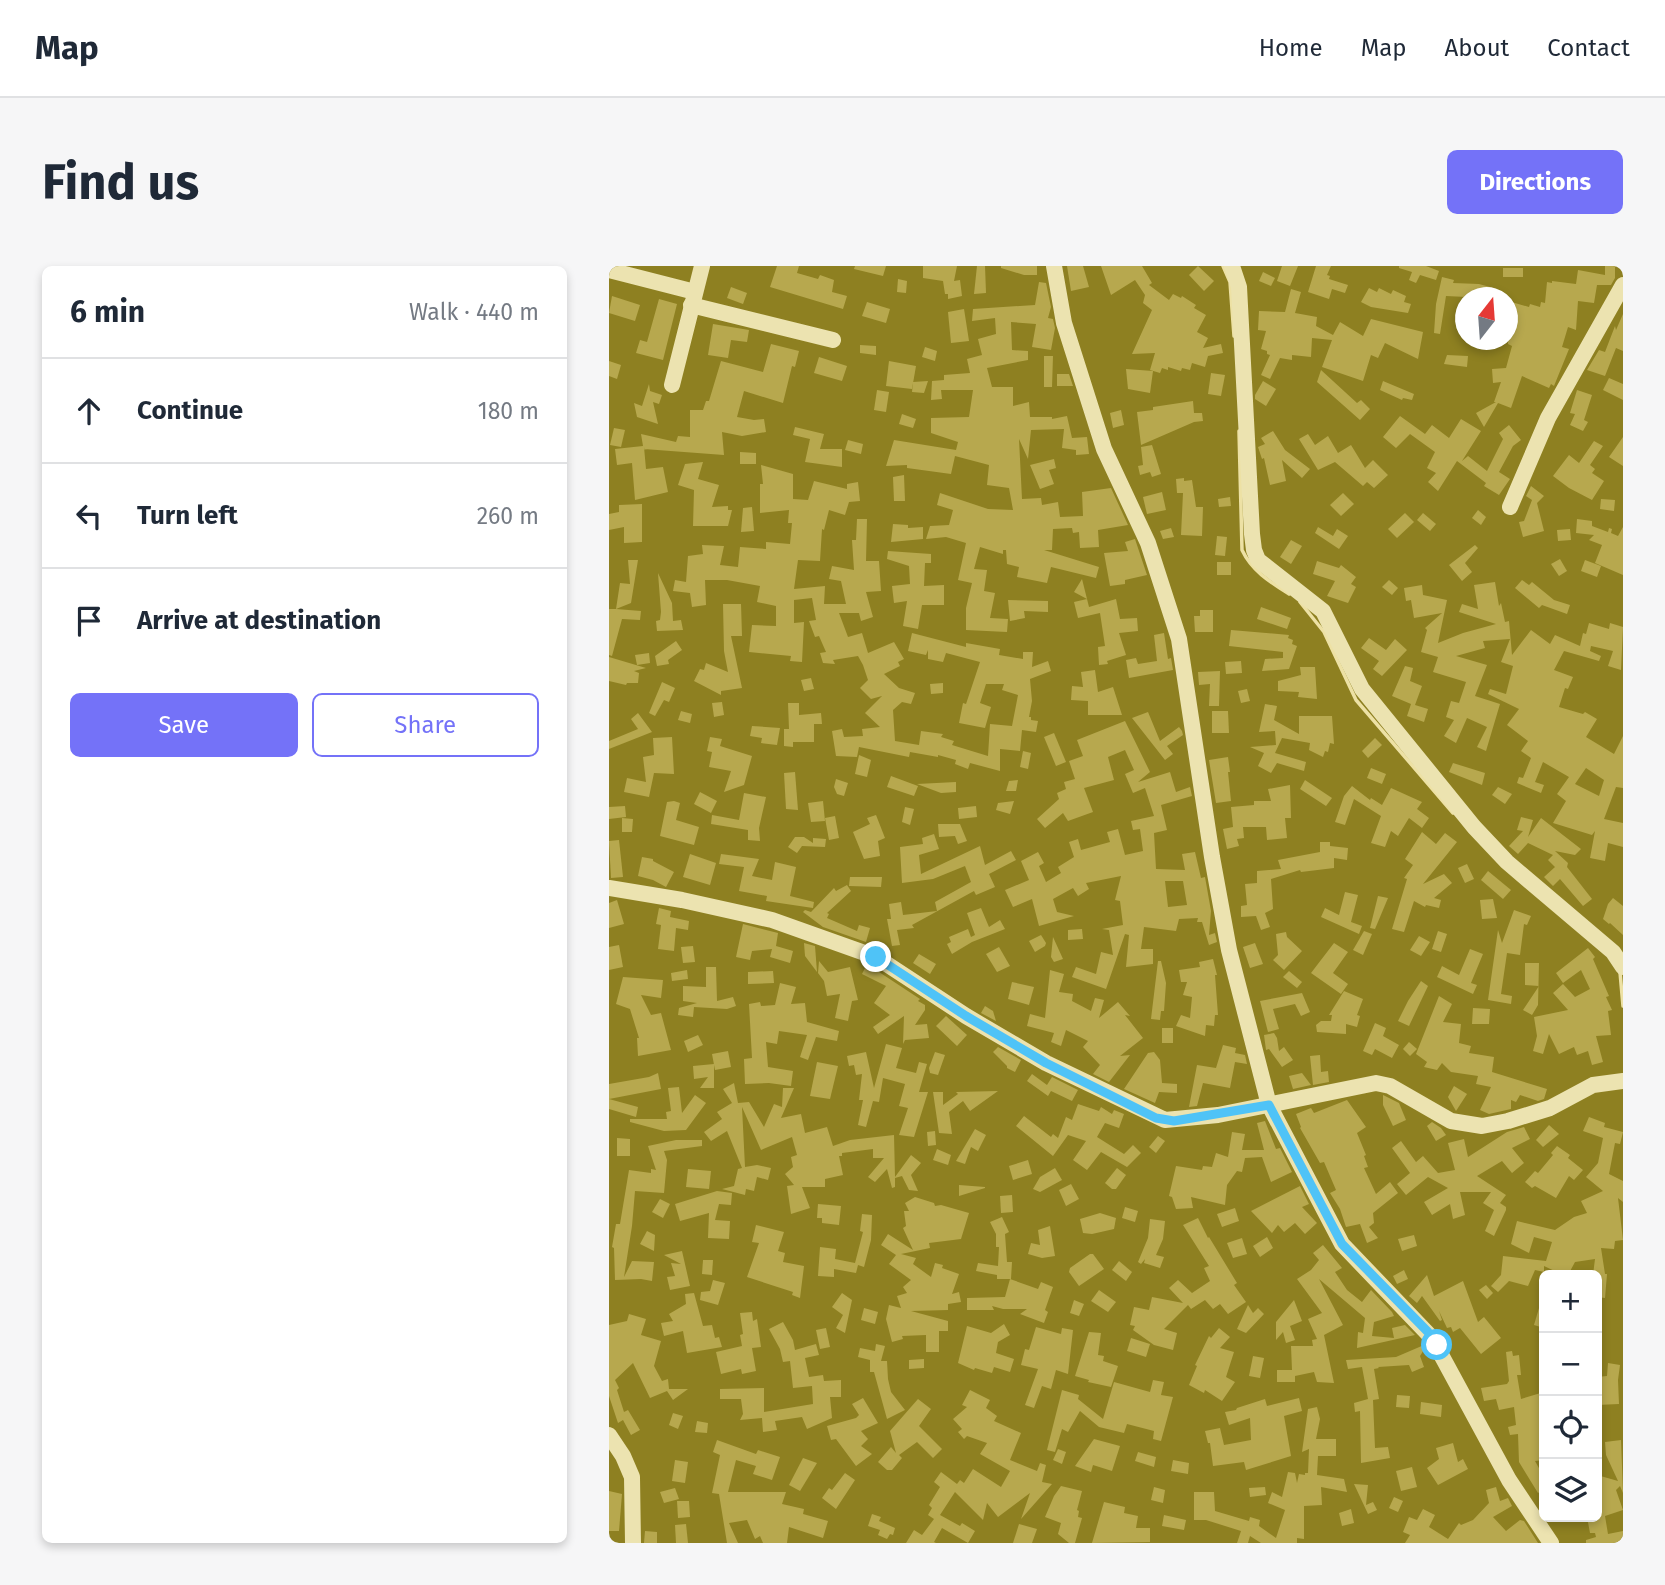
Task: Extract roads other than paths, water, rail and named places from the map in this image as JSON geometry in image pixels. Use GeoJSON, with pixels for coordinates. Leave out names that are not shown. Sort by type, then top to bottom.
{"type":"FeatureCollection","features":[{"type":"Feature","properties":{"kind":"street"},"geometry":{"type":"LineString","coordinates":[[672,385],[702,266]]}},
{"type":"Feature","properties":{"kind":"street"},"geometry":{"type":"LineString","coordinates":[[1054,266],[1064,323],[1104,449],[1148,543],[1179,639],[1229,950],[1269,1105],[1342,1244],[1432,1338],[1509,1480],[1551,1543]]}},
{"type":"Feature","properties":{"kind":"street"},"geometry":{"type":"LineString","coordinates":[[1232,266],[1239,287],[1252,534],[1258,560],[1323,611],[1362,689],[1474,827],[1507,862],[1613,952],[1623,967]]}},
{"type":"Feature","properties":{"kind":"street"},"geometry":{"type":"LineString","coordinates":[[609,270],[833,340]]}},
{"type":"Feature","properties":{"kind":"street"},"geometry":{"type":"LineString","coordinates":[[1510,507],[1548,418],[1623,285]]}},
{"type":"Feature","properties":{"kind":"street"},"geometry":{"type":"LineString","coordinates":[[609,888],[682,900],[772,920],[876,957],[966,1016],[1046,1063],[1156,1118],[1174,1121],[1376,1083],[1383,1084],[1451,1121],[1482,1126],[1550,1108],[1593,1086],[1621,1081]]}},
{"type":"Feature","properties":{"kind":"street"},"geometry":{"type":"LineString","coordinates":[[609,1435],[623,1456],[632,1477],[633,1543]]}},
{"type":"Feature","properties":{"kind":"waterway"},"geometry":{"type":"LineString","coordinates":[[1223,266],[1230,282],[1234,336]]}},
{"type":"Feature","properties":{"kind":"waterway"},"geometry":{"type":"LineString","coordinates":[[1239,431],[1242,550],[1256,570],[1289,594]]}},
{"type":"Feature","properties":{"kind":"waterway"},"geometry":{"type":"LineString","coordinates":[[1300,602],[1324,632],[1356,700],[1453,813]]}},
{"type":"Feature","properties":{"kind":"waterway"},"geometry":{"type":"LineString","coordinates":[[1620,972],[1623,1006]]}}]}
